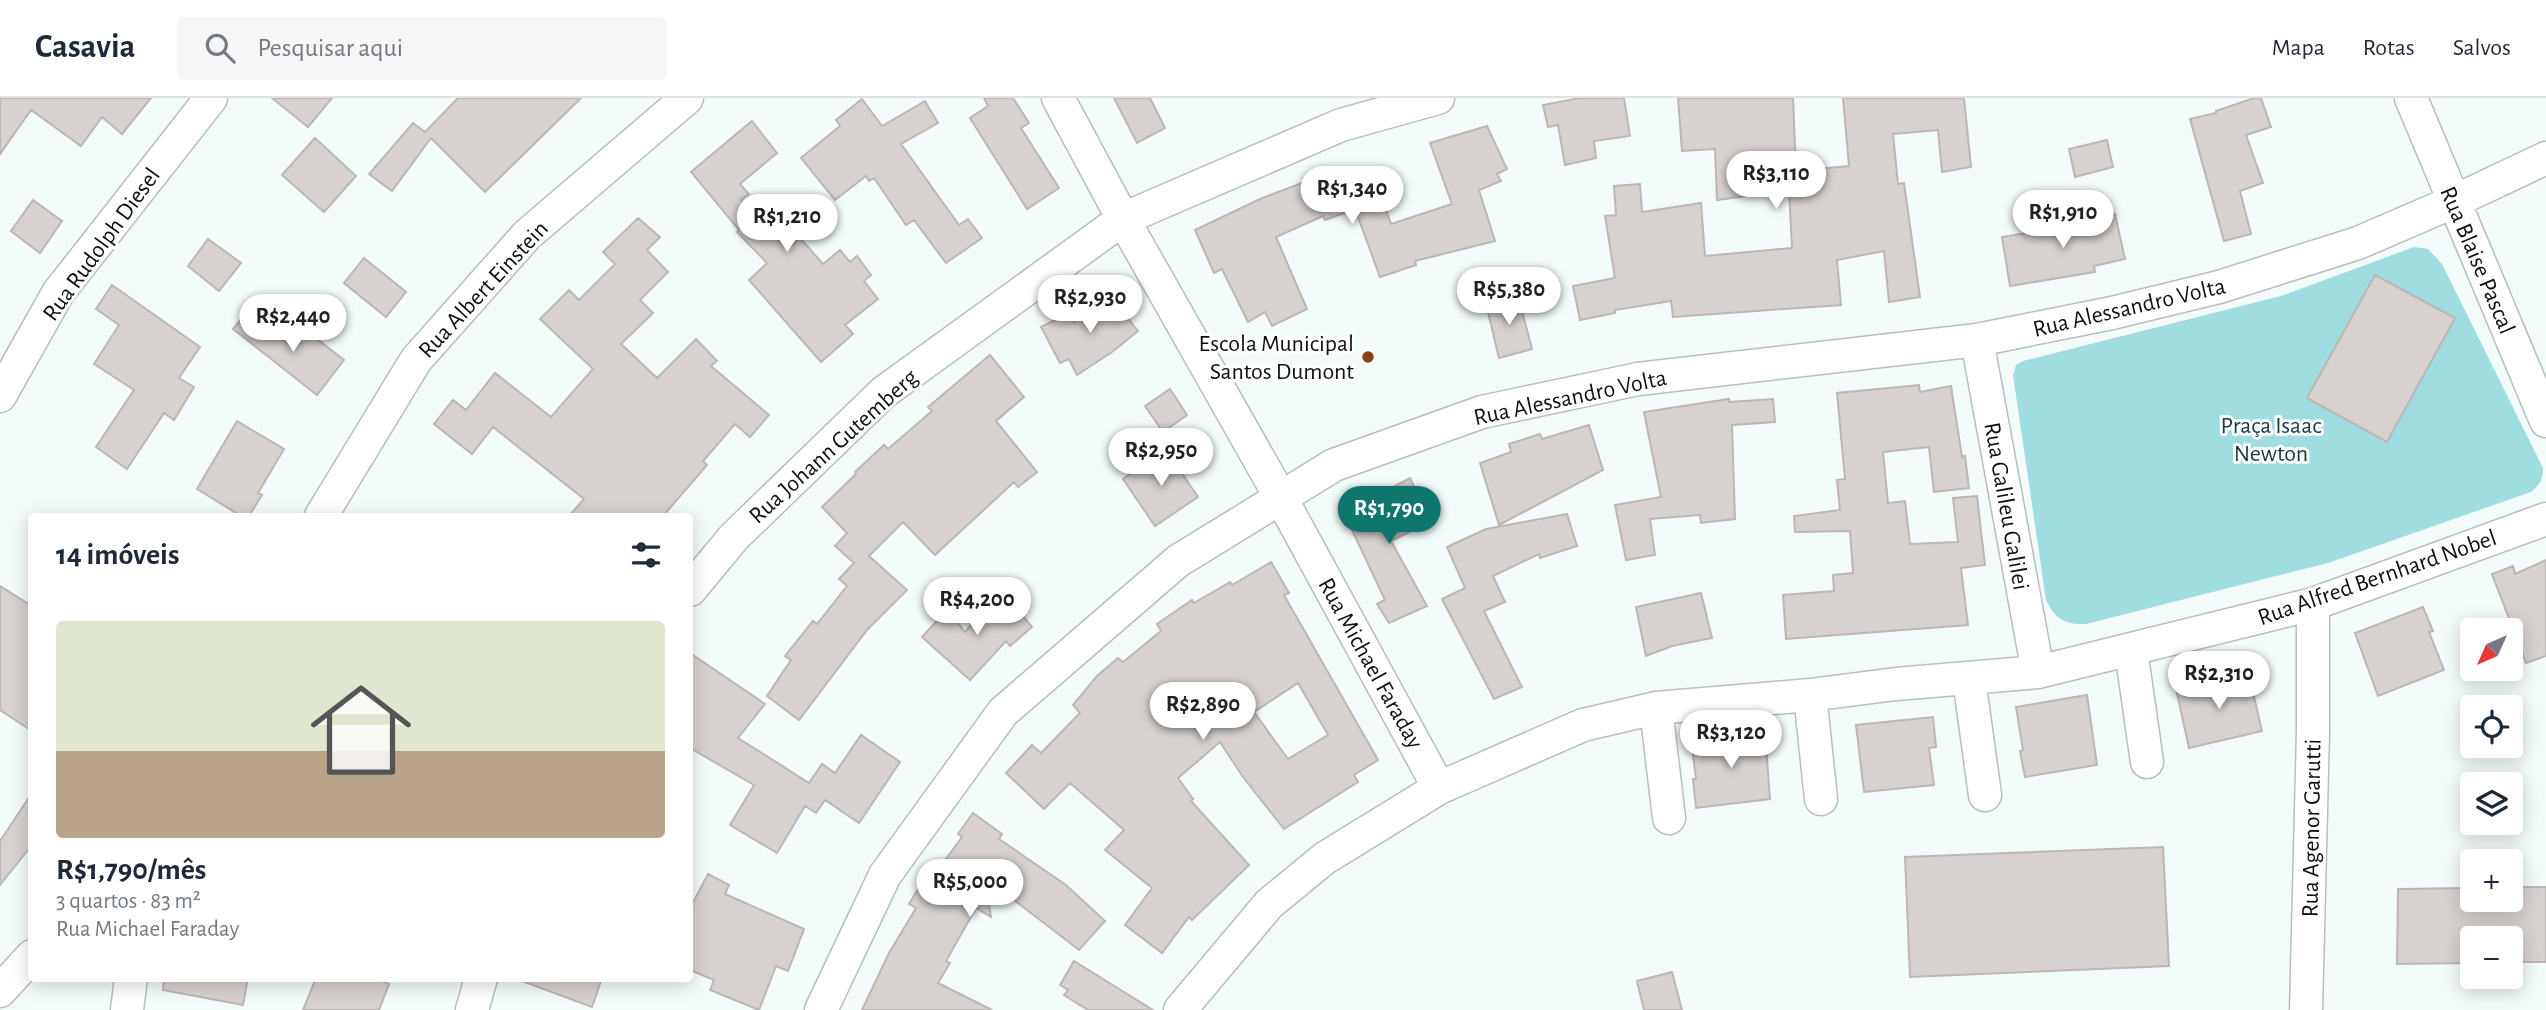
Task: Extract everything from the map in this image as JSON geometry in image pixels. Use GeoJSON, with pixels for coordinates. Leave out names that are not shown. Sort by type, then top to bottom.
{"type":"FeatureCollection","features":[{"type":"Feature","properties":{"kind":"street","name":"Rua Rudolph Diesel"},"geometry":{"type":"LineString","coordinates":[[0,396],[58,293],[211,98]]}},
{"type":"Feature","properties":{"kind":"street","name":"Rua Albert Einstein"},"geometry":{"type":"LineString","coordinates":[[323,513],[416,360],[527,236],[687,98]]}},
{"type":"Feature","properties":{"kind":"street","name":"Rua Michael Faraday"},"geometry":{"type":"LineString","coordinates":[[1058,98],[1439,788]]}},
{"type":"Feature","properties":{"kind":"street","name":"Rua Johann Gutemberg"},"geometry":{"type":"LineString","coordinates":[[693,586],[734,537],[884,392],[1123,219],[1341,125],[1438,98]]}},
{"type":"Feature","properties":{"kind":"street","name":"Rua Blaise Pascal"},"geometry":{"type":"LineString","coordinates":[[2411,98],[2546,421]]}},
{"type":"Feature","properties":{"kind":"street","name":"Rua Alessandro Volta"},"geometry":{"type":"LineString","coordinates":[[821,1010],[885,875],[1003,712],[1178,561],[1335,465],[1482,412],[1638,379],[1977,340],[2112,313],[2219,287],[2358,243],[2546,158]]}},
{"type":"Feature","properties":{"kind":"street","name":"Rua Galileu Galilei"},"geometry":{"type":"LineString","coordinates":[[1977,340],[2038,672]]}},
{"type":"Feature","properties":{"kind":"street","name":"Rua Alfred Bernhard Nobel"},"geometry":{"type":"LineString","coordinates":[[1180,1010],[1269,904],[1325,858],[1439,788],[1583,725],[1656,708],[2038,672],[2313,604],[2546,519]]}},
{"type":"Feature","properties":{"kind":"street","name":"Rua Agenor Garutti"},"geometry":{"type":"LineString","coordinates":[[2306,1010],[2313,732],[2313,604]]}},
{"type":"Feature","properties":{"kind":"street"},"geometry":{"type":"LineString","coordinates":[[2131,650],[2147,762]]}},
{"type":"Feature","properties":{"kind":"street"},"geometry":{"type":"LineString","coordinates":[[1969,679],[1985,796]]}},
{"type":"Feature","properties":{"kind":"street"},"geometry":{"type":"LineString","coordinates":[[1810,695],[1821,799]]}},
{"type":"Feature","properties":{"kind":"street"},"geometry":{"type":"LineString","coordinates":[[1656,708],[1669,817]]}},
{"type":"Feature","properties":{"kind":"street"},"geometry":{"type":"LineString","coordinates":[[0,991],[28,960]]}},
{"type":"Feature","properties":{"kind":"street"},"geometry":{"type":"LineString","coordinates":[[127,1010],[130,982]]}},
{"type":"Feature","properties":{"kind":"street"},"geometry":{"type":"LineString","coordinates":[[472,1010],[480,982]]}},
{"type":"Feature","properties":{"kind":"green space","name":"Praça Isaac Newton"},"geometry":{"type":"Polygon","coordinates":[[[2414,247],[2428,249],[2442,264],[2543,468],[2542,479],[2537,487],[2531,492],[2328,563],[2086,624],[2066,622],[2057,616],[2046,600],[2013,375],[2016,365],[2023,361],[2281,296],[2414,247]]]}},
{"type":"Feature","properties":{"kind":"building"},"geometry":{"type":"Polygon","coordinates":[[[0,98],[151,98],[122,134],[102,117],[81,146],[31,110],[0,154],[0,98]]]}},
{"type":"Feature","properties":{"kind":"building"},"geometry":{"type":"Polygon","coordinates":[[[272,98],[332,98],[308,127],[272,98]]]}},
{"type":"Feature","properties":{"kind":"building"},"geometry":{"type":"Polygon","coordinates":[[[458,98],[581,98],[485,192],[431,138],[392,191],[369,174],[413,123],[425,132],[458,98]]]}},
{"type":"Feature","properties":{"kind":"building"},"geometry":{"type":"Polygon","coordinates":[[[984,98],[1013,98],[1029,123],[1021,128],[1059,188],[1027,209],[970,118],[988,106],[984,98]]]}},
{"type":"Feature","properties":{"kind":"building"},"geometry":{"type":"Polygon","coordinates":[[[1114,98],[1150,98],[1165,128],[1137,143],[1114,98]]]}},
{"type":"Feature","properties":{"kind":"building"},"geometry":{"type":"Polygon","coordinates":[[[1580,98],[1624,98],[1630,136],[1594,141],[1596,158],[1565,165],[1558,125],[1548,127],[1543,105],[1580,98]]]}},
{"type":"Feature","properties":{"kind":"building"},"geometry":{"type":"Polygon","coordinates":[[[1678,98],[1793,98],[1796,171],[1849,166],[1843,98],[1964,98],[1971,167],[1942,172],[1938,130],[1893,134],[1898,184],[1904,183],[1920,297],[1889,302],[1884,251],[1837,260],[1841,305],[1673,317],[1671,301],[1615,310],[1615,313],[1580,320],[1573,286],[1615,278],[1605,216],[1616,215],[1614,186],[1640,184],[1642,212],[1701,203],[1705,256],[1792,248],[1789,190],[1717,200],[1715,149],[1682,151],[1678,98]]]}},
{"type":"Feature","properties":{"kind":"building"},"geometry":{"type":"Polygon","coordinates":[[[2254,98],[2261,98],[2271,127],[2246,135],[2263,183],[2240,191],[2251,234],[2224,241],[2190,119],[2216,113],[2254,98]]]}},
{"type":"Feature","properties":{"kind":"building"},"geometry":{"type":"Polygon","coordinates":[[[862,99],[882,126],[925,101],[938,123],[901,144],[959,225],[968,219],[982,238],[946,263],[914,220],[906,225],[874,178],[869,181],[866,176],[835,200],[801,158],[840,126],[836,120],[862,99]]]}},
{"type":"Feature","properties":{"kind":"building"},"geometry":{"type":"Polygon","coordinates":[[[752,121],[777,153],[740,184],[749,194],[741,200],[787,249],[800,238],[823,264],[840,250],[850,262],[857,256],[871,275],[864,281],[878,299],[845,325],[853,334],[821,362],[749,280],[767,263],[737,232],[739,230],[691,172],[752,121]]]}},
{"type":"Feature","properties":{"kind":"building"},"geometry":{"type":"Polygon","coordinates":[[[1487,126],[1507,169],[1497,174],[1501,181],[1479,190],[1495,241],[1415,261],[1416,265],[1380,277],[1355,209],[1325,220],[1323,216],[1276,237],[1307,309],[1272,326],[1265,312],[1248,322],[1222,269],[1214,273],[1195,230],[1260,199],[1341,168],[1350,192],[1376,182],[1391,224],[1452,204],[1430,143],[1487,126]]]}},
{"type":"Feature","properties":{"kind":"building"},"geometry":{"type":"Polygon","coordinates":[[[315,138],[356,176],[324,212],[282,175],[315,138]]]}},
{"type":"Feature","properties":{"kind":"building"},"geometry":{"type":"Polygon","coordinates":[[[2107,140],[2113,167],[2075,177],[2069,149],[2107,140]]]}},
{"type":"Feature","properties":{"kind":"building"},"geometry":{"type":"Polygon","coordinates":[[[33,200],[62,221],[40,253],[11,231],[33,200]]]}},
{"type":"Feature","properties":{"kind":"building"},"geometry":{"type":"Polygon","coordinates":[[[2115,214],[2125,259],[2094,266],[2095,272],[2010,286],[2002,237],[2051,229],[2050,223],[2084,216],[2085,220],[2115,214]]]}},
{"type":"Feature","properties":{"kind":"building"},"geometry":{"type":"Polygon","coordinates":[[[638,218],[660,237],[647,250],[668,272],[640,300],[653,313],[621,344],[657,378],[696,339],[717,361],[711,366],[769,415],[750,437],[735,424],[703,461],[707,465],[666,513],[572,513],[584,499],[493,427],[472,454],[434,424],[453,400],[466,410],[495,373],[551,417],[593,369],[540,319],[569,290],[579,300],[615,264],[603,252],[638,218]]]}},
{"type":"Feature","properties":{"kind":"building"},"geometry":{"type":"Polygon","coordinates":[[[208,239],[241,263],[219,291],[188,266],[208,239]]]}},
{"type":"Feature","properties":{"kind":"building"},"geometry":{"type":"Polygon","coordinates":[[[364,258],[406,292],[386,317],[344,283],[364,258]]]}},
{"type":"Feature","properties":{"kind":"building"},"geometry":{"type":"Polygon","coordinates":[[[2375,275],[2455,318],[2387,442],[2307,398],[2375,275]]]}},
{"type":"Feature","properties":{"kind":"building"},"geometry":{"type":"Polygon","coordinates":[[[112,285],[200,347],[179,378],[194,387],[174,420],[164,413],[127,469],[96,447],[134,390],[94,364],[119,325],[96,309],[112,285]]]}},
{"type":"Feature","properties":{"kind":"building"},"geometry":{"type":"Polygon","coordinates":[[[1109,294],[1138,331],[1077,375],[1069,359],[1060,363],[1041,327],[1069,313],[1074,323],[1109,294]]]}},
{"type":"Feature","properties":{"kind":"building"},"geometry":{"type":"Polygon","coordinates":[[[1518,296],[1532,349],[1499,358],[1486,304],[1518,296]]]}},
{"type":"Feature","properties":{"kind":"building"},"geometry":{"type":"Polygon","coordinates":[[[247,312],[295,349],[308,332],[344,360],[317,395],[233,329],[247,312]]]}},
{"type":"Feature","properties":{"kind":"building"},"geometry":{"type":"Polygon","coordinates":[[[990,355],[1024,397],[996,421],[1037,472],[1018,487],[1014,482],[935,555],[903,522],[869,556],[907,590],[867,630],[799,720],[767,696],[791,660],[785,656],[813,621],[817,624],[847,586],[839,579],[854,563],[835,546],[847,533],[822,507],[884,445],[888,449],[932,411],[928,407],[990,355]]]}},
{"type":"Feature","properties":{"kind":"building"},"geometry":{"type":"Polygon","coordinates":[[[1919,385],[1920,392],[1951,386],[1969,488],[1934,492],[1929,447],[1883,452],[1888,503],[1905,501],[1910,544],[1958,542],[1953,498],[1977,496],[1985,565],[1961,568],[1968,625],[1786,639],[1783,595],[1834,591],[1833,575],[1853,573],[1850,531],[1795,532],[1794,516],[1840,510],[1837,480],[1845,479],[1837,393],[1919,385]]]}},
{"type":"Feature","properties":{"kind":"building"},"geometry":{"type":"Polygon","coordinates":[[[1170,389],[1187,415],[1163,432],[1145,406],[1170,389]]]}},
{"type":"Feature","properties":{"kind":"building"},"geometry":{"type":"Polygon","coordinates":[[[1729,399],[1729,402],[1773,399],[1775,422],[1732,425],[1735,519],[1701,523],[1700,515],[1650,519],[1655,555],[1626,560],[1615,505],[1661,497],[1644,412],[1729,399]]]}},
{"type":"Feature","properties":{"kind":"building"},"geometry":{"type":"Polygon","coordinates":[[[237,421],[284,449],[258,493],[262,495],[251,513],[236,513],[197,489],[237,421]]]}},
{"type":"Feature","properties":{"kind":"building"},"geometry":{"type":"Polygon","coordinates":[[[1589,425],[1603,470],[1499,525],[1480,463],[1511,452],[1509,444],[1540,434],[1542,439],[1589,425]]]}},
{"type":"Feature","properties":{"kind":"building"},"geometry":{"type":"Polygon","coordinates":[[[1166,450],[1198,497],[1155,526],[1123,479],[1166,450]]]}},
{"type":"Feature","properties":{"kind":"building"},"geometry":{"type":"Polygon","coordinates":[[[1410,478],[1420,499],[1414,502],[1426,524],[1391,541],[1427,606],[1389,623],[1377,604],[1385,600],[1344,513],[1410,478]]]}},
{"type":"Feature","properties":{"kind":"building"},"geometry":{"type":"Polygon","coordinates":[[[1567,514],[1577,546],[1540,558],[1539,554],[1493,576],[1505,602],[1484,611],[1522,687],[1494,699],[1442,599],[1465,588],[1447,547],[1486,529],[1567,514]]]}},
{"type":"Feature","properties":{"kind":"building"},"geometry":{"type":"Polygon","coordinates":[[[2546,560],[2546,656],[2526,663],[2524,618],[2509,618],[2492,574],[2513,566],[2515,574],[2546,560]]]}},
{"type":"Feature","properties":{"kind":"building"},"geometry":{"type":"Polygon","coordinates":[[[1271,562],[1289,593],[1284,595],[1378,760],[1354,775],[1358,782],[1284,829],[1243,777],[1220,742],[1178,778],[1193,799],[1191,801],[1249,865],[1192,920],[1189,917],[1162,953],[1125,925],[1152,888],[1105,850],[1124,830],[1070,783],[1044,809],[1006,773],[1032,745],[1041,753],[1080,713],[1073,705],[1097,676],[1118,658],[1123,662],[1161,631],[1157,624],[1192,600],[1194,603],[1230,582],[1232,585],[1271,562]],[[1298,683],[1254,712],[1288,759],[1328,735],[1298,683]]]}},
{"type":"Feature","properties":{"kind":"building"},"geometry":{"type":"Polygon","coordinates":[[[0,586],[28,604],[28,728],[0,710],[0,586]]]}},
{"type":"Feature","properties":{"kind":"building"},"geometry":{"type":"Polygon","coordinates":[[[1701,593],[1712,638],[1672,646],[1646,656],[1636,607],[1701,593]]]}},
{"type":"Feature","properties":{"kind":"building"},"geometry":{"type":"Polygon","coordinates":[[[1007,597],[1032,627],[1010,646],[1006,641],[970,680],[922,637],[947,610],[965,632],[975,620],[977,622],[1007,597]]]}},
{"type":"Feature","properties":{"kind":"building"},"geometry":{"type":"Polygon","coordinates":[[[2423,607],[2433,631],[2429,632],[2444,670],[2378,696],[2355,633],[2423,607]]]}},
{"type":"Feature","properties":{"kind":"building"},"geometry":{"type":"Polygon","coordinates":[[[693,655],[765,704],[738,738],[809,783],[822,764],[835,773],[861,735],[900,762],[859,823],[825,800],[816,813],[805,806],[777,853],[730,825],[754,785],[693,750],[693,655]]]}},
{"type":"Feature","properties":{"kind":"building"},"geometry":{"type":"Polygon","coordinates":[[[2249,675],[2262,731],[2189,748],[2176,689],[2249,675]]]}},
{"type":"Feature","properties":{"kind":"building"},"geometry":{"type":"Polygon","coordinates":[[[2087,695],[2097,765],[2025,777],[2016,707],[2087,695]]]}},
{"type":"Feature","properties":{"kind":"building"},"geometry":{"type":"Polygon","coordinates":[[[1933,717],[1936,747],[1929,748],[1934,785],[1864,792],[1856,725],[1933,717]]]}},
{"type":"Feature","properties":{"kind":"building"},"geometry":{"type":"Polygon","coordinates":[[[1765,732],[1770,799],[1696,808],[1691,739],[1765,732]]]}},
{"type":"Feature","properties":{"kind":"building"},"geometry":{"type":"Polygon","coordinates":[[[28,799],[28,850],[0,885],[0,841],[28,799]]]}},
{"type":"Feature","properties":{"kind":"building"},"geometry":{"type":"Polygon","coordinates":[[[973,813],[1002,834],[999,839],[1066,885],[1105,921],[1079,950],[984,877],[991,917],[976,908],[946,961],[950,963],[938,983],[992,1010],[862,1010],[889,953],[916,908],[909,904],[922,883],[926,886],[962,837],[958,834],[973,813]]]}},
{"type":"Feature","properties":{"kind":"building"},"geometry":{"type":"Polygon","coordinates":[[[2163,847],[2169,966],[1910,977],[1905,857],[2163,847]]]}},
{"type":"Feature","properties":{"kind":"building"},"geometry":{"type":"Polygon","coordinates":[[[708,874],[729,885],[725,894],[804,929],[788,971],[776,966],[759,1010],[710,990],[714,980],[693,971],[693,902],[708,874]]]}},
{"type":"Feature","properties":{"kind":"building"},"geometry":{"type":"Polygon","coordinates":[[[2523,887],[2546,887],[2546,962],[2523,962],[2523,926],[2460,926],[2460,963],[2397,964],[2398,889],[2460,888],[2460,912],[2523,912],[2523,887]]]}},
{"type":"Feature","properties":{"kind":"building"},"geometry":{"type":"Polygon","coordinates":[[[1074,961],[1153,1010],[1088,1010],[1064,995],[1068,990],[1060,985],[1074,961]]]}},
{"type":"Feature","properties":{"kind":"building"},"geometry":{"type":"Polygon","coordinates":[[[1672,972],[1682,1010],[1644,1010],[1637,981],[1672,972]]]}},
{"type":"Feature","properties":{"kind":"building"},"geometry":{"type":"Polygon","coordinates":[[[164,982],[247,982],[243,1005],[163,990],[164,982]]]}},
{"type":"Feature","properties":{"kind":"building"},"geometry":{"type":"Polygon","coordinates":[[[314,982],[389,984],[379,1010],[303,1010],[314,982]]]}},
{"type":"Feature","properties":{"kind":"building"},"geometry":{"type":"Polygon","coordinates":[[[525,982],[601,982],[592,1007],[525,982]]]}},
{"type":"Feature","properties":{"kind":"place","name":"Escola Municipal Santos Dumont"},"geometry":{"type":"Point","coordinates":[1368,357]}}]}
